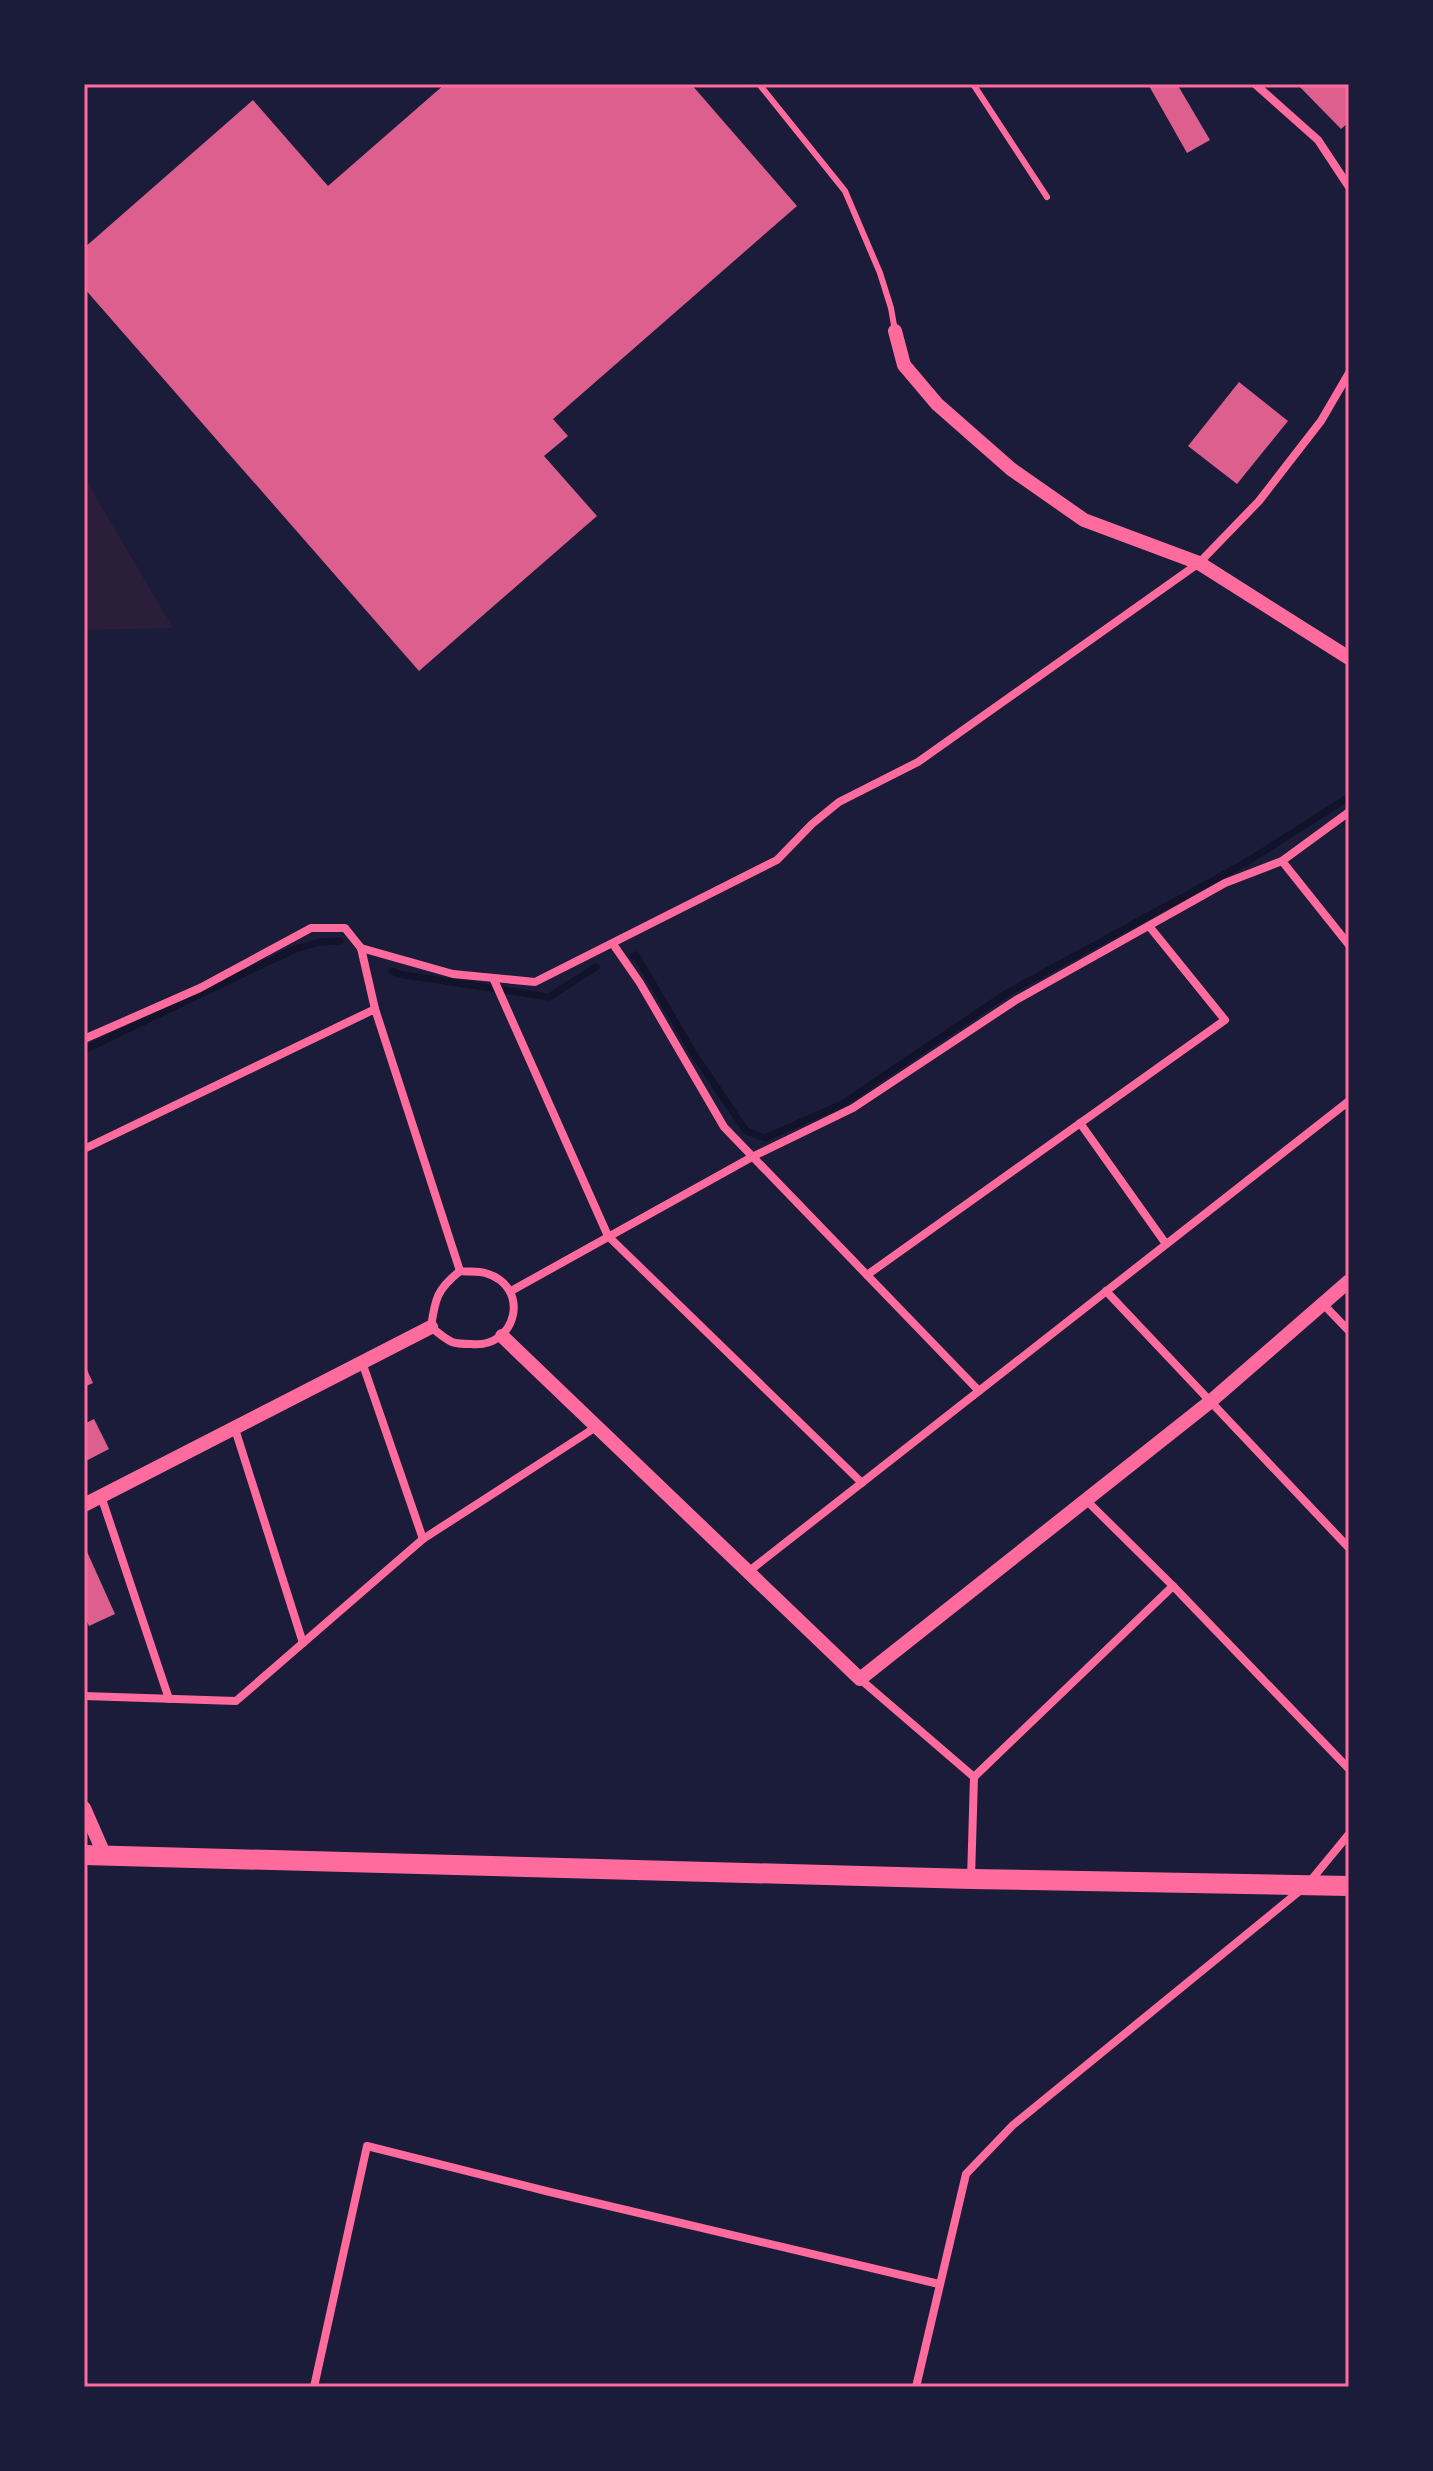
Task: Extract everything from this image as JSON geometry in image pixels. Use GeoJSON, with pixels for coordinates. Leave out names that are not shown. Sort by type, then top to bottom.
{"type":"FeatureCollection","features":[{"type":"Feature","properties":{"kind":"main road"},"geometry":{"type":"LineString","coordinates":[[94,1855],[1349,1886]]}},
{"type":"Feature","properties":{"kind":"street"},"geometry":{"type":"LineString","coordinates":[[1255,84],[1318,140],[1349,187]]}},
{"type":"Feature","properties":{"kind":"street"},"geometry":{"type":"LineString","coordinates":[[895,331],[904,365],[937,404],[1011,469],[1084,520],[1199,563],[1349,658]]}},
{"type":"Feature","properties":{"kind":"street"},"geometry":{"type":"LineString","coordinates":[[361,948],[453,974],[535,982],[777,860],[839,802],[918,762],[1199,563],[1259,501],[1321,421],[1349,373]]}},
{"type":"Feature","properties":{"kind":"street"},"geometry":{"type":"LineString","coordinates":[[511,1291],[752,1157],[853,1108],[1016,1000],[1225,883],[1282,861],[1349,812]]}},
{"type":"Feature","properties":{"kind":"street"},"geometry":{"type":"LineString","coordinates":[[1282,861],[1349,945]]}},
{"type":"Feature","properties":{"kind":"street"},"geometry":{"type":"LineString","coordinates":[[867,1275],[1225,1020],[1149,926]]}},
{"type":"Feature","properties":{"kind":"street"},"geometry":{"type":"LineString","coordinates":[[84,1039],[200,988],[311,928],[345,928],[361,948],[375,1009],[460,1271]]}},
{"type":"Feature","properties":{"kind":"street"},"geometry":{"type":"LineString","coordinates":[[613,944],[640,983],[724,1127],[979,1391]]}},
{"type":"Feature","properties":{"kind":"street"},"geometry":{"type":"LineString","coordinates":[[494,980],[608,1236],[862,1483]]}},
{"type":"Feature","properties":{"kind":"street"},"geometry":{"type":"LineString","coordinates":[[84,1149],[375,1009]]}},
{"type":"Feature","properties":{"kind":"street"},"geometry":{"type":"LineString","coordinates":[[748,1572],[1349,1101]]}},
{"type":"Feature","properties":{"kind":"street"},"geometry":{"type":"LineString","coordinates":[[1080,1123],[1166,1244]]}},
{"type":"Feature","properties":{"kind":"street"},"geometry":{"type":"LineString","coordinates":[[460,1271],[485,1273],[500,1280],[511,1291],[515,1304],[510,1326],[502,1336],[484,1346],[453,1343],[431,1327],[434,1307],[443,1284],[460,1271]]}},
{"type":"Feature","properties":{"kind":"street"},"geometry":{"type":"LineString","coordinates":[[860,1679],[1211,1401],[1349,1281]]}},
{"type":"Feature","properties":{"kind":"street"},"geometry":{"type":"LineString","coordinates":[[1106,1291],[1349,1548]]}},
{"type":"Feature","properties":{"kind":"street"},"geometry":{"type":"LineString","coordinates":[[1323,1304],[1349,1331]]}},
{"type":"Feature","properties":{"kind":"street"},"geometry":{"type":"LineString","coordinates":[[84,1505],[431,1327]]}},
{"type":"Feature","properties":{"kind":"street"},"geometry":{"type":"LineString","coordinates":[[502,1336],[860,1679],[974,1777]]}},
{"type":"Feature","properties":{"kind":"street"},"geometry":{"type":"LineString","coordinates":[[362,1362],[423,1539]]}},
{"type":"Feature","properties":{"kind":"street"},"geometry":{"type":"LineString","coordinates":[[84,1696],[236,1701],[423,1539],[596,1427]]}},
{"type":"Feature","properties":{"kind":"street"},"geometry":{"type":"LineString","coordinates":[[235,1429],[303,1643]]}},
{"type":"Feature","properties":{"kind":"street"},"geometry":{"type":"LineString","coordinates":[[101,1496],[169,1699]]}},
{"type":"Feature","properties":{"kind":"street"},"geometry":{"type":"LineString","coordinates":[[1087,1501],[1349,1769]]}},
{"type":"Feature","properties":{"kind":"street"},"geometry":{"type":"LineString","coordinates":[[971,1879],[974,1777],[1173,1586]]}},
{"type":"Feature","properties":{"kind":"street"},"geometry":{"type":"LineString","coordinates":[[84,1808],[94,1855]]}},
{"type":"Feature","properties":{"kind":"street"},"geometry":{"type":"LineString","coordinates":[[916,2387],[966,2174],[1013,2125],[1307,1885],[1349,1834]]}},
{"type":"Feature","properties":{"kind":"street"},"geometry":{"type":"LineString","coordinates":[[314,2387],[367,2146],[939,2284]]}},
{"type":"Feature","properties":{"kind":"lane"},"geometry":{"type":"LineString","coordinates":[[759,84],[845,191],[880,273],[895,331]]}},
{"type":"Feature","properties":{"kind":"lane"},"geometry":{"type":"LineString","coordinates":[[973,84],[1047,197]]}},
{"type":"Feature","properties":{"kind":"shaded area"},"geometry":{"type":"Polygon","coordinates":[[[84,477],[173,628],[84,630],[84,477]]]}},
{"type":"Feature","properties":{"kind":"building"},"geometry":{"type":"Polygon","coordinates":[[[445,84],[691,84],[797,206],[553,419],[568,436],[544,456],[597,516],[419,671],[84,288],[84,248],[253,100],[328,186],[445,84]]]}},
{"type":"Feature","properties":{"kind":"building"},"geometry":{"type":"Polygon","coordinates":[[[1148,84],[1177,84],[1210,140],[1187,153],[1148,84]]]}},
{"type":"Feature","properties":{"kind":"building"},"geometry":{"type":"Polygon","coordinates":[[[1297,84],[1349,84],[1349,122],[1341,129],[1297,84]]]}},
{"type":"Feature","properties":{"kind":"building"},"geometry":{"type":"Polygon","coordinates":[[[1239,382],[1288,421],[1237,484],[1188,446],[1239,382]]]}},
{"type":"Feature","properties":{"kind":"building"},"geometry":{"type":"Polygon","coordinates":[[[84,1363],[93,1383],[84,1387],[84,1363]]]}},
{"type":"Feature","properties":{"kind":"building"},"geometry":{"type":"Polygon","coordinates":[[[94,1419],[109,1449],[84,1462],[84,1424],[94,1419]]]}},
{"type":"Feature","properties":{"kind":"building"},"geometry":{"type":"Polygon","coordinates":[[[84,1545],[115,1614],[89,1626],[84,1615],[84,1545]]]}},
{"type":"Feature","properties":{"kind":"waterway"},"geometry":{"type":"LineString","coordinates":[[633,956],[636,955],[694,1054],[746,1131],[765,1138],[842,1104],[1007,993],[1245,863],[1349,797]]}},
{"type":"Feature","properties":{"kind":"waterway"},"geometry":{"type":"LineString","coordinates":[[84,1050],[295,949],[320,942],[340,941]]}},
{"type":"Feature","properties":{"kind":"waterway"},"geometry":{"type":"LineString","coordinates":[[392,971],[549,997],[596,967]]}}]}
